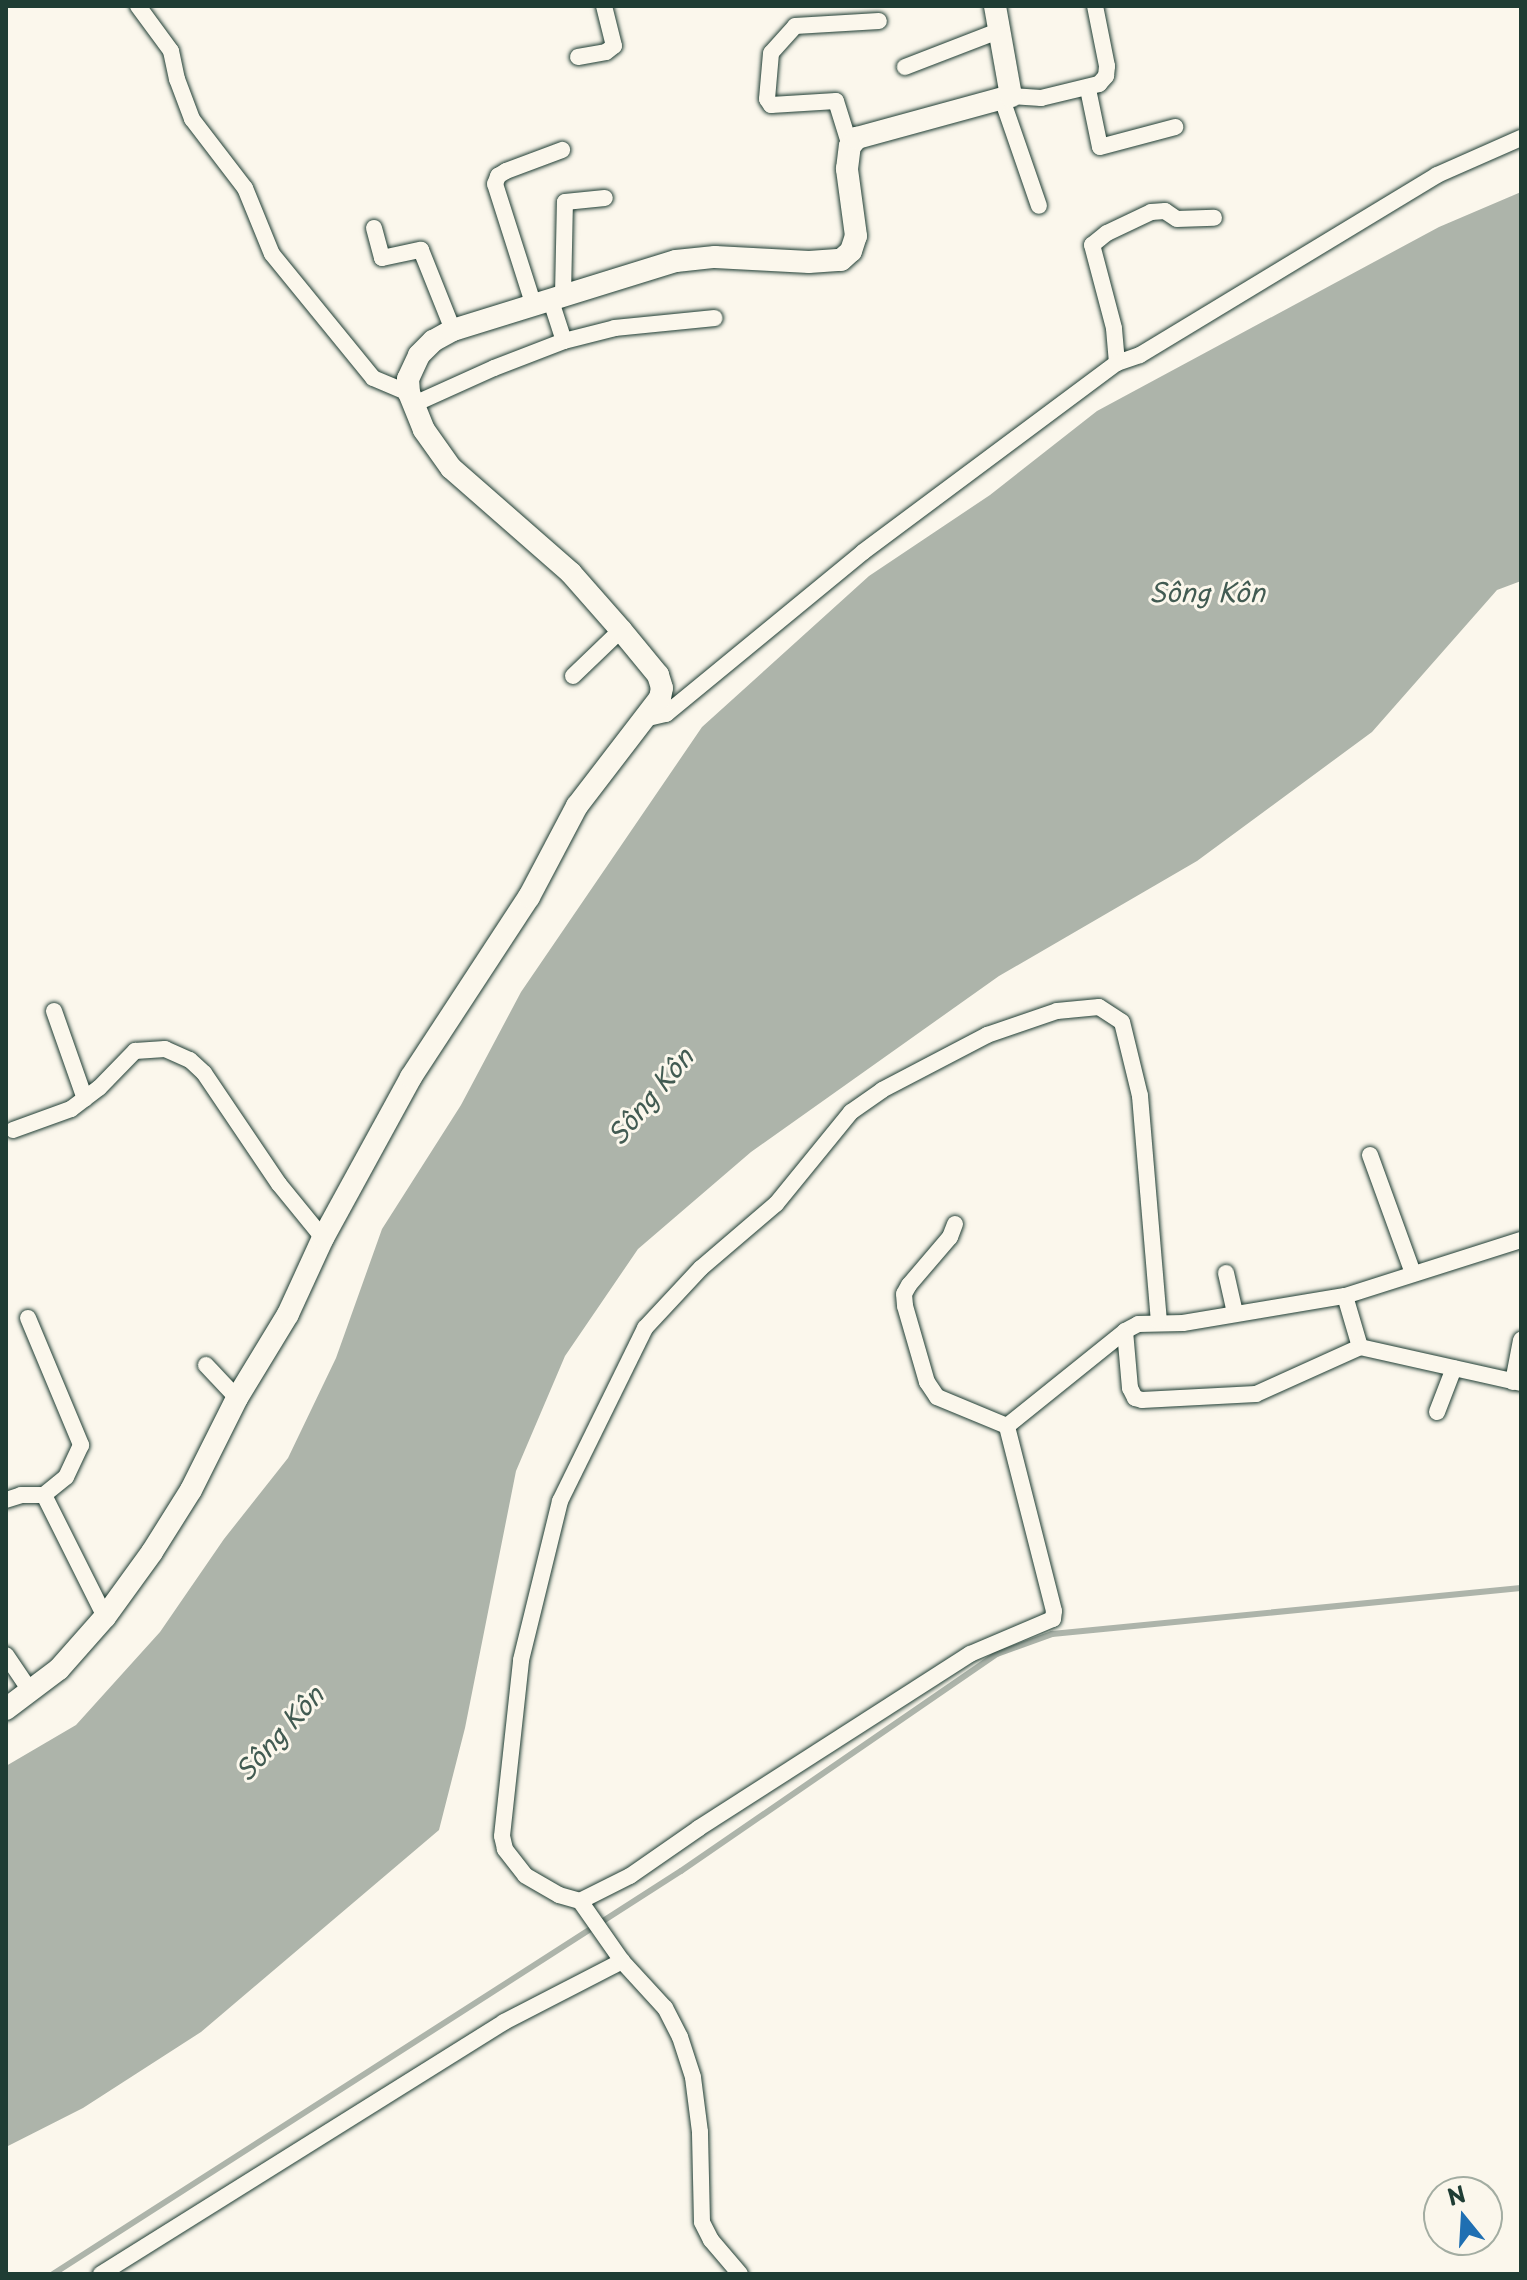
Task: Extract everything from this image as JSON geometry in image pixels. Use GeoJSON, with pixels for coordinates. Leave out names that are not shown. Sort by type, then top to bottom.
{"type":"FeatureCollection","features":[{"type":"Feature","properties":{"kind":"street"},"geometry":{"type":"LineString","coordinates":[[138,6],[171,51],[177,79],[192,119],[245,188],[272,254],[373,378],[410,399]]}},
{"type":"Feature","properties":{"kind":"street"},"geometry":{"type":"LineString","coordinates":[[578,57],[606,52],[614,46],[604,6]]}},
{"type":"Feature","properties":{"kind":"street"},"geometry":{"type":"LineString","coordinates":[[995,6],[1001,30],[1007,98],[1039,206]]}},
{"type":"Feature","properties":{"kind":"street"},"geometry":{"type":"LineString","coordinates":[[850,146],[869,132],[1007,98],[1041,98],[1099,84],[1107,66],[1095,6]]}},
{"type":"Feature","properties":{"kind":"street"},"geometry":{"type":"LineString","coordinates":[[6,1709],[59,1669],[105,1617],[191,1490],[237,1398],[288,1314],[323,1238],[411,1077],[529,897],[577,806],[660,698],[662,688],[651,665],[621,630],[554,557],[451,468],[424,430],[410,399],[408,379],[419,355],[433,341],[453,330],[695,257],[809,262],[841,260],[851,251],[856,236],[847,169],[850,146],[836,101],[771,105],[767,99],[771,53],[795,26],[879,21]]}},
{"type":"Feature","properties":{"kind":"street"},"geometry":{"type":"LineString","coordinates":[[905,67],[1001,30]]}},
{"type":"Feature","properties":{"kind":"street"},"geometry":{"type":"LineString","coordinates":[[1088,89],[1100,147],[1175,127]]}},
{"type":"Feature","properties":{"kind":"street"},"geometry":{"type":"LineString","coordinates":[[644,719],[666,714],[863,552],[1117,363],[1140,355],[1437,175],[1521,138]]}},
{"type":"Feature","properties":{"kind":"street"},"geometry":{"type":"LineString","coordinates":[[562,150],[506,171],[498,176],[495,184],[549,299],[564,341]]}},
{"type":"Feature","properties":{"kind":"street"},"geometry":{"type":"LineString","coordinates":[[549,299],[565,202],[605,198]]}},
{"type":"Feature","properties":{"kind":"street"},"geometry":{"type":"LineString","coordinates":[[1117,363],[1114,328],[1092,245],[1107,233],[1151,212],[1165,211],[1177,219],[1214,218]]}},
{"type":"Feature","properties":{"kind":"street"},"geometry":{"type":"LineString","coordinates":[[374,228],[382,258],[421,250],[453,330]]}},
{"type":"Feature","properties":{"kind":"street"},"geometry":{"type":"LineString","coordinates":[[410,399],[564,341],[627,326],[715,318]]}},
{"type":"Feature","properties":{"kind":"street"},"geometry":{"type":"LineString","coordinates":[[573,676],[621,630]]}},
{"type":"Feature","properties":{"kind":"street"},"geometry":{"type":"LineString","coordinates":[[740,2274],[711,2240],[702,2222],[700,2132],[693,2077],[680,2037],[665,2008],[622,1961],[584,1906],[525,1875],[505,1849],[502,1836],[521,1660],[560,1501],[645,1328],[701,1268],[776,1204],[851,1112],[882,1090],[987,1035],[1057,1011],[1099,1007],[1122,1022],[1140,1096],[1159,1321]]}},
{"type":"Feature","properties":{"kind":"street"},"geometry":{"type":"LineString","coordinates":[[54,1011],[85,1099]]}},
{"type":"Feature","properties":{"kind":"street"},"geometry":{"type":"LineString","coordinates":[[13,1130],[71,1109],[135,1051],[165,1049],[190,1060],[204,1073],[255,1151],[323,1238]]}},
{"type":"Feature","properties":{"kind":"street"},"geometry":{"type":"LineString","coordinates":[[1370,1155],[1413,1273]]}},
{"type":"Feature","properties":{"kind":"street"},"geometry":{"type":"LineString","coordinates":[[955,1224],[950,1237],[909,1285],[904,1294],[905,1306],[927,1382],[937,1397],[1007,1426]]}},
{"type":"Feature","properties":{"kind":"street"},"geometry":{"type":"LineString","coordinates":[[1007,1426],[1125,1331],[1159,1321],[1183,1323],[1345,1296],[1521,1240]]}},
{"type":"Feature","properties":{"kind":"street"},"geometry":{"type":"LineString","coordinates":[[1226,1273],[1235,1313]]}},
{"type":"Feature","properties":{"kind":"street"},"geometry":{"type":"LineString","coordinates":[[1345,1296],[1360,1347]]}},
{"type":"Feature","properties":{"kind":"street"},"geometry":{"type":"LineString","coordinates":[[6,1500],[44,1495],[66,1477],[81,1445],[28,1318]]}},
{"type":"Feature","properties":{"kind":"street"},"geometry":{"type":"LineString","coordinates":[[1125,1331],[1130,1388],[1135,1398],[1142,1400],[1256,1394],[1360,1347],[1517,1382],[1521,1340]]}},
{"type":"Feature","properties":{"kind":"street"},"geometry":{"type":"LineString","coordinates":[[206,1365],[237,1398]]}},
{"type":"Feature","properties":{"kind":"street"},"geometry":{"type":"LineString","coordinates":[[1437,1412],[1454,1368]]}},
{"type":"Feature","properties":{"kind":"street"},"geometry":{"type":"LineString","coordinates":[[584,1906],[699,1828],[970,1654],[1053,1619],[1054,1611],[1007,1426]]}},
{"type":"Feature","properties":{"kind":"street"},"geometry":{"type":"LineString","coordinates":[[44,1495],[105,1617]]}},
{"type":"Feature","properties":{"kind":"street"},"geometry":{"type":"LineString","coordinates":[[6,1655],[31,1692]]}},
{"type":"Feature","properties":{"kind":"street"},"geometry":{"type":"LineString","coordinates":[[101,2274],[504,2022],[622,1961]]}},
{"type":"Feature","properties":{"kind":"water","name":"Sông Kôn"},"geometry":{"type":"Polygon","coordinates":[[[1521,192],[1521,581],[1497,590],[1372,732],[1197,861],[999,976],[751,1152],[638,1249],[565,1356],[516,1471],[465,1728],[439,1830],[201,2032],[83,2108],[6,2147],[6,1766],[76,1725],[160,1632],[224,1539],[288,1458],[336,1358],[382,1229],[461,1105],[521,992],[702,727],[869,576],[990,495],[1097,411],[1439,227],[1521,192]]]}},
{"type":"Feature","properties":{"kind":"waterway"},"geometry":{"type":"LineString","coordinates":[[53,2274],[681,1871],[997,1654],[1052,1634],[1521,1588]]}}]}
